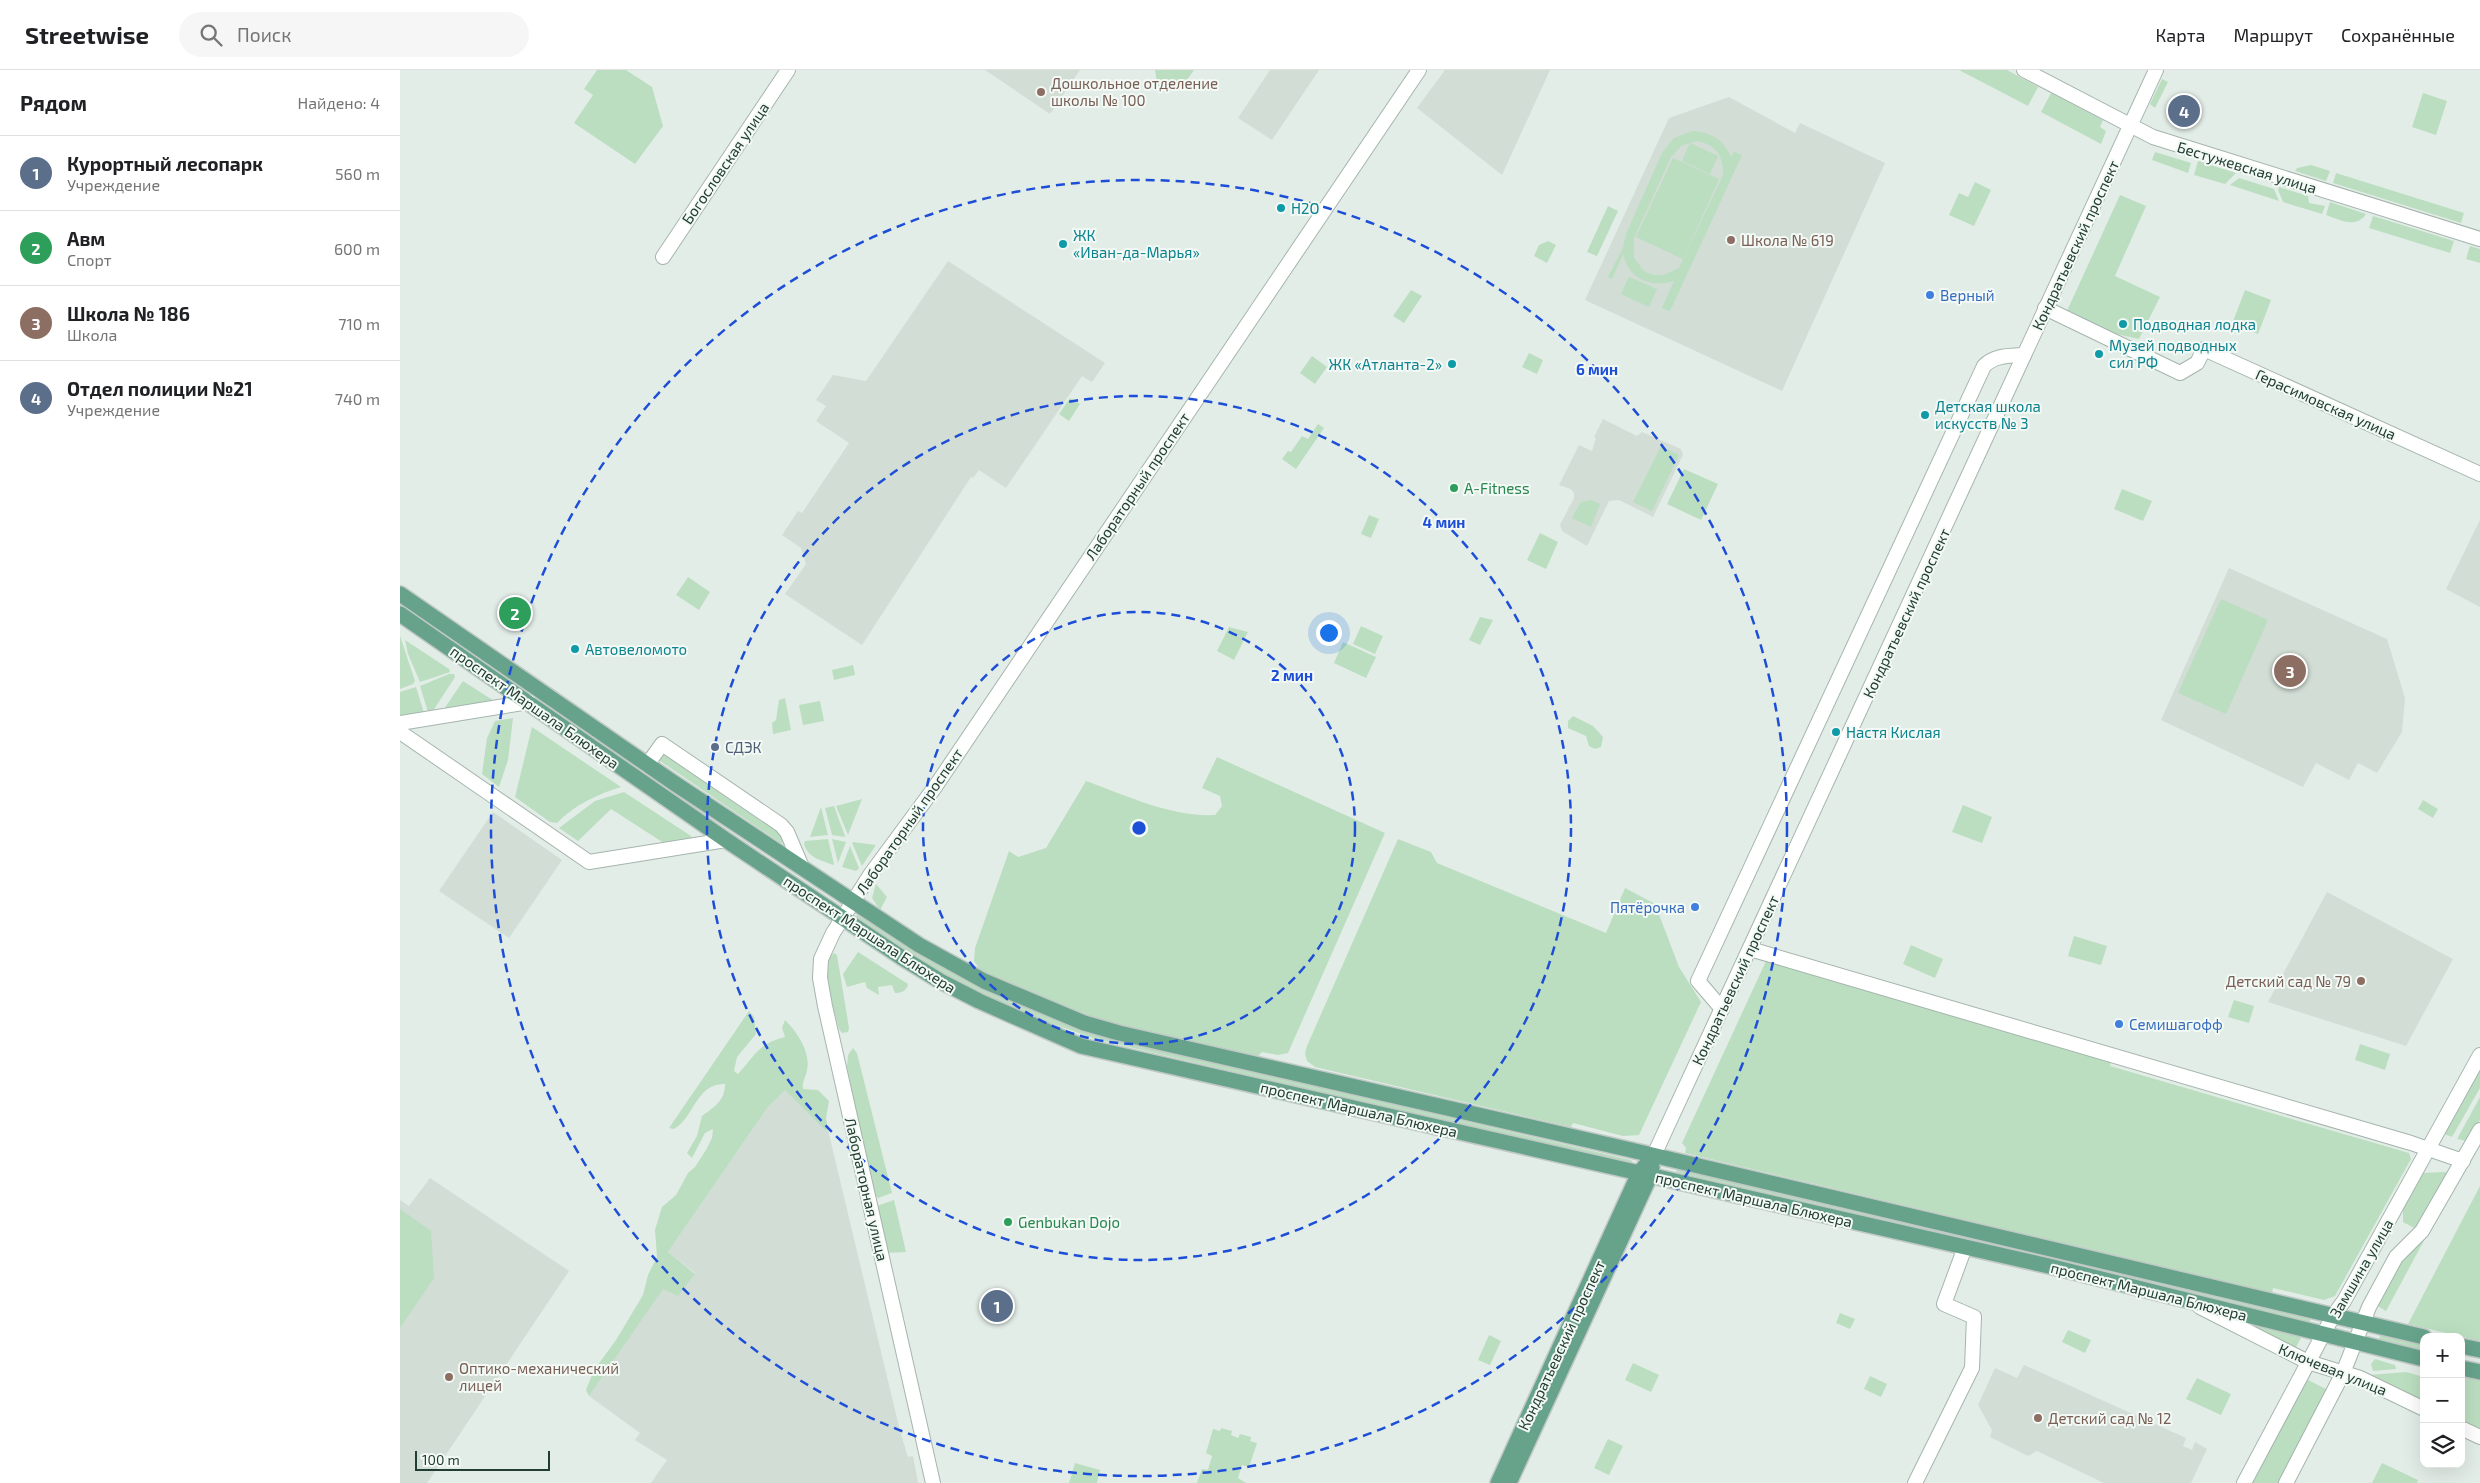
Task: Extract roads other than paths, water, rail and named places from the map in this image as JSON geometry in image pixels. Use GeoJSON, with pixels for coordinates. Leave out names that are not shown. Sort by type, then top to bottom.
{"type":"FeatureCollection","features":[{"type":"Feature","properties":{"kind":"main road","name":"проспект Маршала Блюхера"},"geometry":{"type":"LineString","coordinates":[[400,594],[649,766],[919,945],[984,981],[1084,1023],[1119,1033],[1654,1155],[2420,1336]]}},
{"type":"Feature","properties":{"kind":"main road"},"geometry":{"type":"LineString","coordinates":[[417,626],[421,614],[427,612]]}},
{"type":"Feature","properties":{"kind":"main road","name":"проспект Маршала Блюхера"},"geometry":{"type":"LineString","coordinates":[[400,614],[726,840],[940,981],[1081,1046],[1965,1247],[2420,1358]]}},
{"type":"Feature","properties":{"kind":"main road"},"geometry":{"type":"LineString","coordinates":[[642,782],[651,775],[649,766]]}},
{"type":"Feature","properties":{"kind":"main road","name":"Кондратьевский проспект"},"geometry":{"type":"LineString","coordinates":[[1509,1483],[1654,1155]]}},
{"type":"Feature","properties":{"kind":"main road","name":"Кондратьевский проспект"},"geometry":{"type":"LineString","coordinates":[[1498,1483],[1645,1175]]}},
{"type":"Feature","properties":{"kind":"main road"},"geometry":{"type":"LineString","coordinates":[[2465,1347],[2480,1350]]}},
{"type":"Feature","properties":{"kind":"main road"},"geometry":{"type":"LineString","coordinates":[[2465,1369],[2480,1372]]}},
{"type":"Feature","properties":{"kind":"street","name":"Богословская улица"},"geometry":{"type":"LineString","coordinates":[[663,256],[788,70]]}},
{"type":"Feature","properties":{"kind":"street","name":"Лабораторный проспект"},"geometry":{"type":"LineString","coordinates":[[854,901],[935,787],[1419,70]]}},
{"type":"Feature","properties":{"kind":"street","name":"Бестужевская улица"},"geometry":{"type":"LineString","coordinates":[[2024,70],[2130,126],[2179,145],[2480,239]]}},
{"type":"Feature","properties":{"kind":"street","name":"Кондратьевский проспект"},"geometry":{"type":"LineString","coordinates":[[1654,1155],[2156,70]]}},
{"type":"Feature","properties":{"kind":"street","name":"Герасимовская улица"},"geometry":{"type":"LineString","coordinates":[[2045,308],[2180,374],[2197,363],[2204,349],[2480,474]]}},
{"type":"Feature","properties":{"kind":"street"},"geometry":{"type":"LineString","coordinates":[[1722,1009],[1698,981],[1984,366],[1991,360],[1999,357],[2024,355]]}},
{"type":"Feature","properties":{"kind":"street"},"geometry":{"type":"LineString","coordinates":[[400,723],[529,702]]}},
{"type":"Feature","properties":{"kind":"street"},"geometry":{"type":"LineString","coordinates":[[400,732],[589,862],[726,840]]}},
{"type":"Feature","properties":{"kind":"street"},"geometry":{"type":"LineString","coordinates":[[649,766],[662,744],[781,825],[787,832],[802,867]]}},
{"type":"Feature","properties":{"kind":"street","name":"Лабораторная улица"},"geometry":{"type":"LineString","coordinates":[[854,901],[821,960],[822,988],[933,1483]]}},
{"type":"Feature","properties":{"kind":"street"},"geometry":{"type":"LineString","coordinates":[[1750,949],[2428,1148],[2463,1161]]}},
{"type":"Feature","properties":{"kind":"street","name":"Замшина улица"},"geometry":{"type":"LineString","coordinates":[[2244,1483],[2333,1316],[2344,1301],[2480,1055]]}},
{"type":"Feature","properties":{"kind":"street","name":"Замшина улица"},"geometry":{"type":"LineString","coordinates":[[2286,1483],[2343,1373],[2362,1323],[2396,1257],[2418,1236],[2480,1130]]}},
{"type":"Feature","properties":{"kind":"street"},"geometry":{"type":"LineString","coordinates":[[1915,1483],[1972,1368],[1974,1317],[1944,1304],[1965,1247]]}},
{"type":"Feature","properties":{"kind":"street","name":"Ключевая улица"},"geometry":{"type":"LineString","coordinates":[[2190,1301],[2308,1362],[2360,1378],[2420,1407]]}},
{"type":"Feature","properties":{"kind":"street"},"geometry":{"type":"LineString","coordinates":[[2465,1430],[2480,1437]]}},
{"type":"Feature","properties":{"kind":"place","name":"Дошкольное отделение школы № 100"},"geometry":{"type":"Point","coordinates":[1041,92]}},
{"type":"Feature","properties":{"kind":"place","name":"Отдел полиции №21"},"geometry":{"type":"Point","coordinates":[2184,111]}},
{"type":"Feature","properties":{"kind":"place","name":"H2O"},"geometry":{"type":"Point","coordinates":[1281,208]}},
{"type":"Feature","properties":{"kind":"place","name":"Школа № 619"},"geometry":{"type":"Point","coordinates":[1731,240]}},
{"type":"Feature","properties":{"kind":"place","name":"ЖК «Иван-да-Марья»"},"geometry":{"type":"Point","coordinates":[1063,244]}},
{"type":"Feature","properties":{"kind":"place","name":"Верный"},"geometry":{"type":"Point","coordinates":[1930,295]}},
{"type":"Feature","properties":{"kind":"place","name":"Подводная лодка"},"geometry":{"type":"Point","coordinates":[2123,324]}},
{"type":"Feature","properties":{"kind":"place","name":"Музей подводных сил РФ"},"geometry":{"type":"Point","coordinates":[2099,354]}},
{"type":"Feature","properties":{"kind":"place","name":"ЖК «Атланта-2»"},"geometry":{"type":"Point","coordinates":[1452,364]}},
{"type":"Feature","properties":{"kind":"place","name":"Детская школа искусств № 3"},"geometry":{"type":"Point","coordinates":[1925,415]}},
{"type":"Feature","properties":{"kind":"place","name":"A-Fitness"},"geometry":{"type":"Point","coordinates":[1454,488]}},
{"type":"Feature","properties":{"kind":"place","name":"Авм"},"geometry":{"type":"Point","coordinates":[515,613]}},
{"type":"Feature","properties":{"kind":"place","name":"Автовеломото"},"geometry":{"type":"Point","coordinates":[575,649]}},
{"type":"Feature","properties":{"kind":"place","name":"Школа № 186"},"geometry":{"type":"Point","coordinates":[2290,671]}},
{"type":"Feature","properties":{"kind":"place","name":"Настя Кислая"},"geometry":{"type":"Point","coordinates":[1836,732]}},
{"type":"Feature","properties":{"kind":"place","name":"СДЭК"},"geometry":{"type":"Point","coordinates":[715,747]}},
{"type":"Feature","properties":{"kind":"place","name":"Пятёрочка"},"geometry":{"type":"Point","coordinates":[1695,907]}},
{"type":"Feature","properties":{"kind":"place","name":"Детский сад № 79"},"geometry":{"type":"Point","coordinates":[2361,981]}},
{"type":"Feature","properties":{"kind":"place","name":"Семишагофф"},"geometry":{"type":"Point","coordinates":[2119,1024]}},
{"type":"Feature","properties":{"kind":"place","name":"Genbukan Dojo"},"geometry":{"type":"Point","coordinates":[1008,1222]}},
{"type":"Feature","properties":{"kind":"place","name":"Курортный лесопарк"},"geometry":{"type":"Point","coordinates":[997,1306]}},
{"type":"Feature","properties":{"kind":"place","name":"Оптико-механический лицей"},"geometry":{"type":"Point","coordinates":[449,1377]}},
{"type":"Feature","properties":{"kind":"place","name":"Детский сад № 12"},"geometry":{"type":"Point","coordinates":[2038,1418]}}]}
